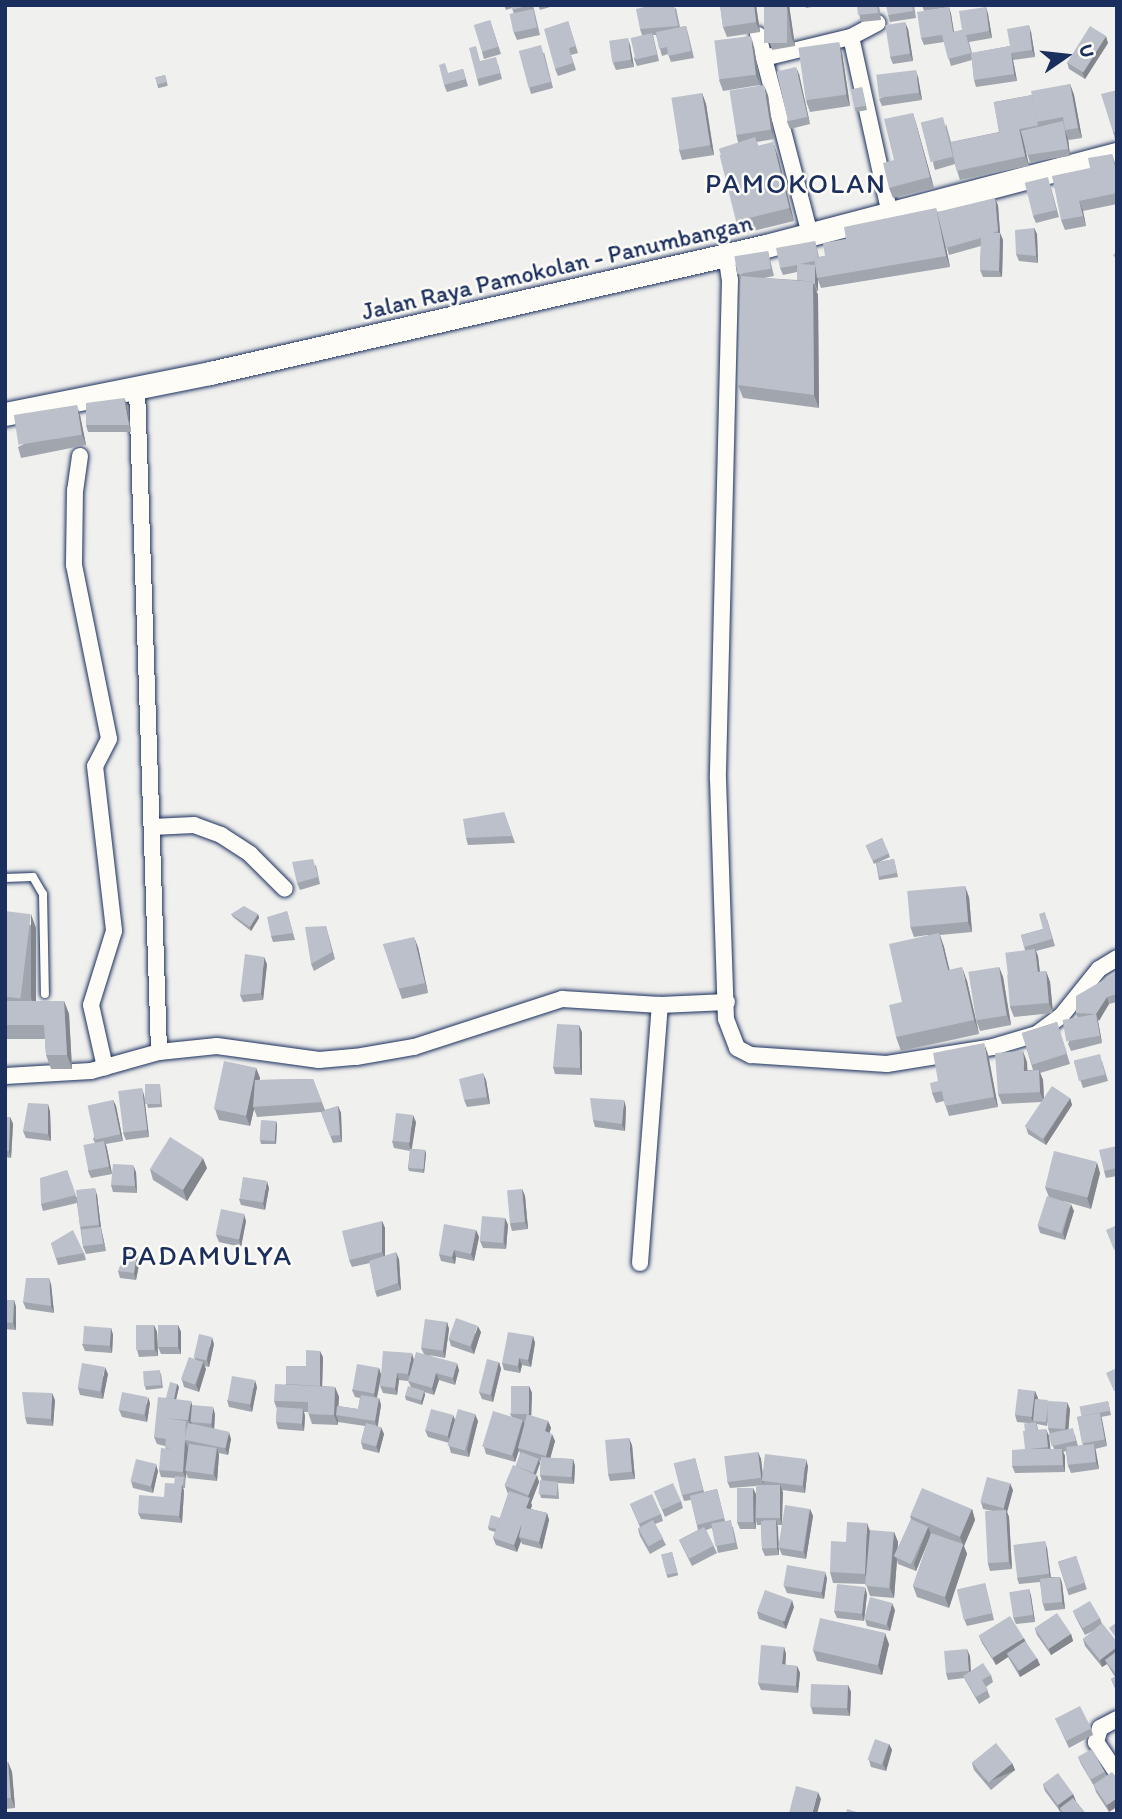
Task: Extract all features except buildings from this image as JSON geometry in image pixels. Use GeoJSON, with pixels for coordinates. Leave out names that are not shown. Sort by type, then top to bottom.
{"type":"FeatureCollection","features":[{"type":"Feature","properties":{"kind":"main road","name":"Jalan Raya Pamokolan - Panumbangan"},"geometry":{"type":"LineString","coordinates":[[5,414],[136,388],[726,255],[1117,154]]}},
{"type":"Feature","properties":{"kind":"street"},"geometry":{"type":"LineString","coordinates":[[764,58],[851,37],[877,23]]}},
{"type":"Feature","properties":{"kind":"street"},"geometry":{"type":"LineString","coordinates":[[758,35],[810,234]]}},
{"type":"Feature","properties":{"kind":"street"},"geometry":{"type":"LineString","coordinates":[[851,37],[890,214]]}},
{"type":"Feature","properties":{"kind":"street"},"geometry":{"type":"LineString","coordinates":[[726,255],[730,280],[718,779],[726,1019],[737,1048],[751,1055],[887,1064],[993,1046],[1037,1034],[1062,1015],[1099,969],[1117,958]]}},
{"type":"Feature","properties":{"kind":"street"},"geometry":{"type":"LineString","coordinates":[[136,388],[159,1052]]}},
{"type":"Feature","properties":{"kind":"street"},"geometry":{"type":"LineString","coordinates":[[80,456],[75,490],[74,565],[110,739],[95,765],[114,931],[91,1005],[105,1067]]}},
{"type":"Feature","properties":{"kind":"street"},"geometry":{"type":"LineString","coordinates":[[152,827],[194,825],[221,835],[250,853],[285,889]]}},
{"type":"Feature","properties":{"kind":"street"},"geometry":{"type":"LineString","coordinates":[[5,1076],[105,1067],[159,1052],[217,1046],[319,1060],[356,1057],[414,1047],[547,1001],[660,1005],[727,1002]]}},
{"type":"Feature","properties":{"kind":"street"},"geometry":{"type":"LineString","coordinates":[[640,1263],[660,1005]]}},
{"type":"Feature","properties":{"kind":"street"},"geometry":{"type":"LineString","coordinates":[[1117,1719],[1100,1728],[1096,1742],[1117,1773]]}},
{"type":"Feature","properties":{"kind":"lane"},"geometry":{"type":"LineString","coordinates":[[5,878],[33,877],[43,894],[45,993]]}},
{"type":"Feature","properties":{"kind":"district","name":"PAMOKOLAN"},"geometry":{"type":"Point","coordinates":[796,183]}},
{"type":"Feature","properties":{"kind":"district","name":"PADAMULYA"},"geometry":{"type":"Point","coordinates":[207,1255]}}]}
